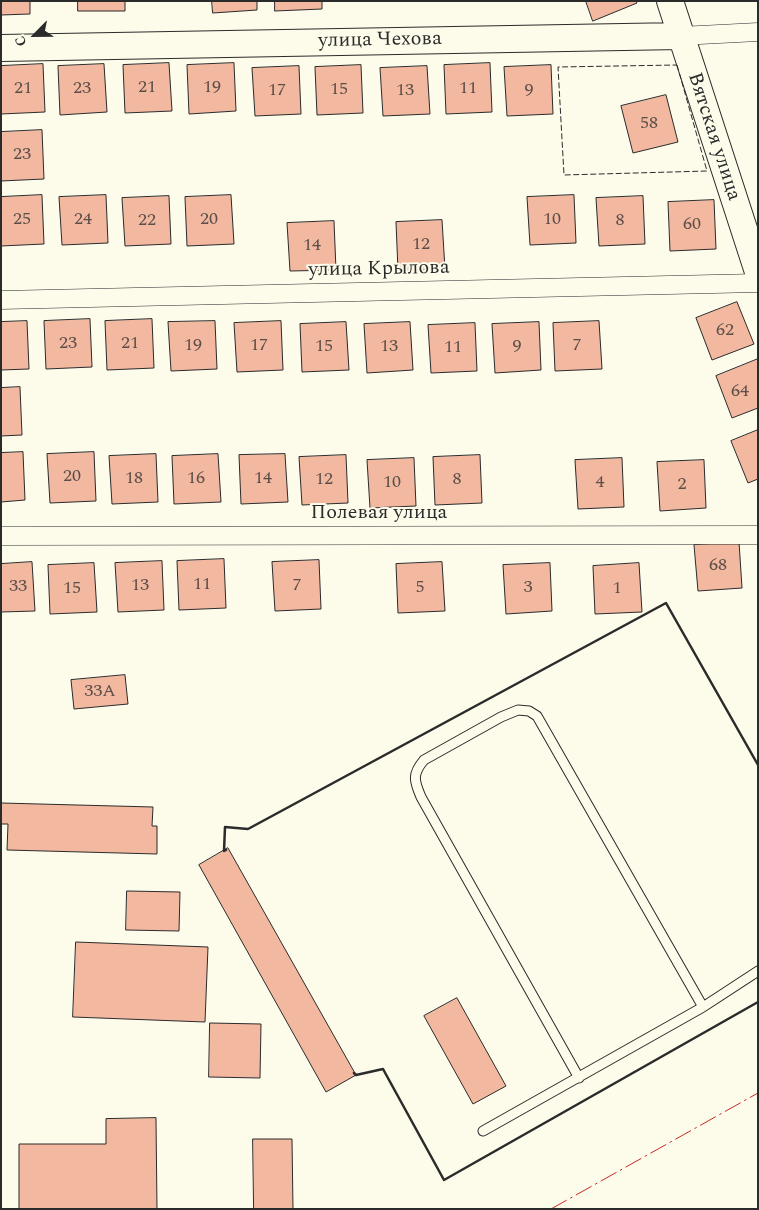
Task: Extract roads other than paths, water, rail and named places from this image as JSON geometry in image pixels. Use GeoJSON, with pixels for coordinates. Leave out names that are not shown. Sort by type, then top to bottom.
{"type":"FeatureCollection","features":[{"type":"Feature","properties":{"kind":"main road","name":"Вятская улица"},"geometry":{"type":"LineString","coordinates":[[670,1],[758,272]]}},
{"type":"Feature","properties":{"kind":"main road","name":"улица Чехова"},"geometry":{"type":"LineString","coordinates":[[1,48],[680,36]]}},
{"type":"Feature","properties":{"kind":"street","name":"улица Чехова"},"geometry":{"type":"LineString","coordinates":[[680,36],[758,32]]}},
{"type":"Feature","properties":{"kind":"street","name":"улица Крылова"},"geometry":{"type":"LineString","coordinates":[[1,300],[758,283]]}},
{"type":"Feature","properties":{"kind":"street","name":"Полевая улица"},"geometry":{"type":"LineString","coordinates":[[1,536],[758,536]]}},
{"type":"Feature","properties":{"kind":"lane"},"geometry":{"type":"LineString","coordinates":[[579,1078],[421,797],[415,784],[415,777],[417,768],[424,760],[501,717],[518,710],[529,711],[537,716],[703,1007]]}},
{"type":"Feature","properties":{"kind":"lane"},"geometry":{"type":"LineString","coordinates":[[483,1131],[703,1007],[758,971]]}}]}
